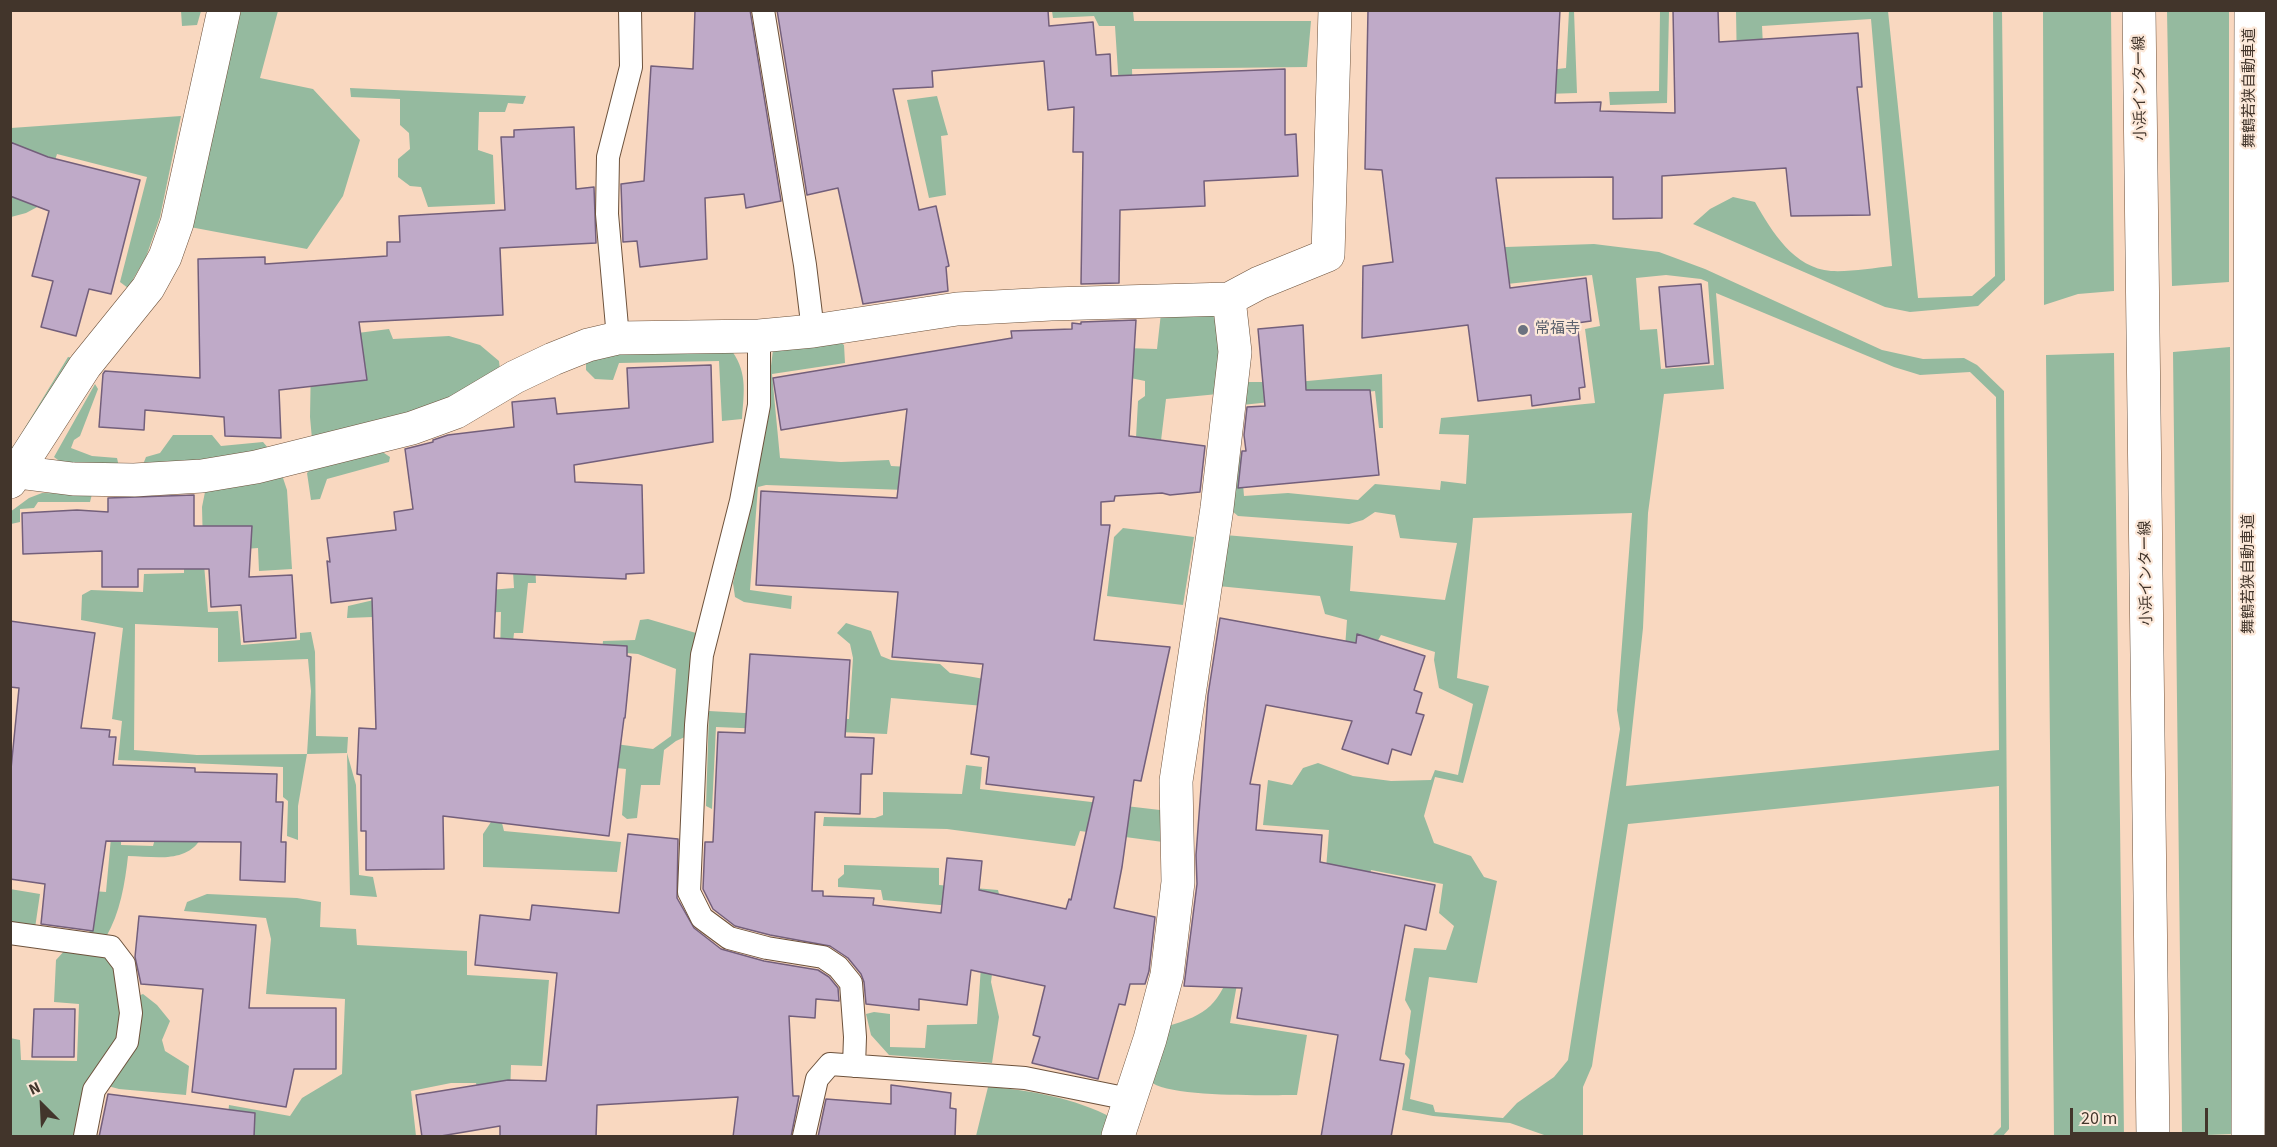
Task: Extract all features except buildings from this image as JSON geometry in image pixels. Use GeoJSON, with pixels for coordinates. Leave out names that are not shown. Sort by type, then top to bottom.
{"type":"FeatureCollection","features":[{"type":"Feature","properties":{"kind":"main road"},"geometry":{"type":"LineString","coordinates":[[14,477],[86,366],[148,288],[165,257],[177,223],[224,10]]}},
{"type":"Feature","properties":{"kind":"main road"},"geometry":{"type":"LineString","coordinates":[[14,477],[134,480],[202,476],[256,467],[412,428],[456,412],[515,377],[554,359],[588,345],[618,338],[759,336],[813,331],[957,309],[1229,299],[1328,255],[1335,10]]}},
{"type":"Feature","properties":{"kind":"main road","name":"小浜インター線"},"geometry":{"type":"LineString","coordinates":[[2139,10],[2153,1137]]}},
{"type":"Feature","properties":{"kind":"main road","name":"舞鶴若狭自動車道"},"geometry":{"type":"LineString","coordinates":[[2248,1137],[2251,10]]}},
{"type":"Feature","properties":{"kind":"main road"},"geometry":{"type":"LineString","coordinates":[[1118,1137],[1150,1039],[1167,975],[1178,882],[1176,781],[1217,508],[1235,352],[1229,299]]}},
{"type":"Feature","properties":{"kind":"lane"},"geometry":{"type":"LineString","coordinates":[[618,338],[606,214],[608,158],[631,67],[630,10]]}},
{"type":"Feature","properties":{"kind":"lane"},"geometry":{"type":"LineString","coordinates":[[763,10],[805,265],[813,331]]}},
{"type":"Feature","properties":{"kind":"lane"},"geometry":{"type":"LineString","coordinates":[[759,336],[759,405],[741,501],[702,655],[696,724],[689,892],[702,918],[729,938],[767,948],[824,957],[838,967],[850,983],[855,1066]]}},
{"type":"Feature","properties":{"kind":"lane"},"geometry":{"type":"LineString","coordinates":[[10,933],[111,947],[124,964],[131,1013],[127,1042],[94,1090],[85,1137]]}},
{"type":"Feature","properties":{"kind":"lane"},"geometry":{"type":"LineString","coordinates":[[804,1137],[817,1079],[830,1064],[1025,1078],[1129,1099]]}},
{"type":"Feature","properties":{"kind":"green space"},"geometry":{"type":"Polygon","coordinates":[[[181,11],[201,11],[197,25],[182,26],[181,11]]]}},
{"type":"Feature","properties":{"kind":"green space"},"geometry":{"type":"Polygon","coordinates":[[[239,11],[278,11],[260,78],[313,89],[360,140],[343,196],[307,249],[190,227],[239,11]]]}},
{"type":"Feature","properties":{"kind":"green space"},"geometry":{"type":"Polygon","coordinates":[[[1052,11],[1133,11],[1134,21],[1311,21],[1307,67],[1132,69],[1133,105],[1120,103],[1115,26],[1099,26],[1094,16],[1053,18],[1052,11]]]}},
{"type":"Feature","properties":{"kind":"green space"},"geometry":{"type":"Polygon","coordinates":[[[1569,11],[1574,11],[1577,93],[1546,94],[1549,70],[1566,68],[1569,11]]]}},
{"type":"Feature","properties":{"kind":"green space"},"geometry":{"type":"Polygon","coordinates":[[[1660,11],[1669,11],[1667,103],[1610,105],[1609,92],[1659,91],[1660,11]]]}},
{"type":"Feature","properties":{"kind":"green space"},"geometry":{"type":"Polygon","coordinates":[[[1736,11],[1888,11],[1918,298],[1972,296],[1995,276],[1993,11],[2002,11],[2005,280],[1978,306],[1910,312],[1885,307],[1693,224],[1710,209],[1733,197],[1755,202],[1786,247],[1806,263],[1831,271],[1892,266],[1871,19],[1762,26],[1764,67],[1737,69],[1736,11]]]}},
{"type":"Feature","properties":{"kind":"green space"},"geometry":{"type":"Polygon","coordinates":[[[2043,11],[2111,11],[2114,291],[2078,294],[2044,305],[2043,11]]]}},
{"type":"Feature","properties":{"kind":"green space"},"geometry":{"type":"Polygon","coordinates":[[[2167,11],[2229,11],[2229,282],[2172,286],[2167,11]]]}},
{"type":"Feature","properties":{"kind":"green space"},"geometry":{"type":"Polygon","coordinates":[[[350,88],[526,96],[523,104],[508,103],[505,112],[479,112],[478,150],[493,155],[495,204],[428,207],[421,187],[410,186],[398,177],[398,159],[410,149],[409,133],[400,125],[400,99],[351,97],[350,88]]]}},
{"type":"Feature","properties":{"kind":"green space"},"geometry":{"type":"Polygon","coordinates":[[[937,96],[948,135],[941,136],[946,195],[929,198],[907,100],[937,96]]]}},
{"type":"Feature","properties":{"kind":"green space"},"geometry":{"type":"Polygon","coordinates":[[[181,116],[160,217],[146,257],[128,288],[120,282],[147,177],[57,154],[41,205],[26,213],[11,217],[11,128],[181,116]]]}},
{"type":"Feature","properties":{"kind":"green space"},"geometry":{"type":"Polygon","coordinates":[[[1594,244],[1659,252],[1705,269],[1882,350],[1923,359],[1964,358],[1977,365],[2004,391],[2009,1129],[2003,1136],[1992,1136],[2001,1127],[1999,786],[1628,824],[1592,1066],[1583,1087],[1583,1136],[1547,1136],[1510,1123],[1433,1116],[1402,1110],[1410,1060],[1405,1054],[1411,1011],[1405,1000],[1414,948],[1446,950],[1454,926],[1439,913],[1443,884],[1371,870],[1358,921],[1322,922],[1329,830],[1263,825],[1268,780],[1292,785],[1303,768],[1318,763],[1353,776],[1391,781],[1431,780],[1435,770],[1458,775],[1473,704],[1439,688],[1434,660],[1435,652],[1381,635],[1375,646],[1345,648],[1347,620],[1325,614],[1320,596],[1218,586],[1225,535],[1353,546],[1350,591],[1445,600],[1457,543],[1400,538],[1395,515],[1375,512],[1363,520],[1349,524],[1238,516],[1231,510],[1238,424],[1244,496],[1288,493],[1358,500],[1375,484],[1440,490],[1441,481],[1466,484],[1469,435],[1439,434],[1441,418],[1595,403],[1585,329],[1600,326],[1592,275],[1469,288],[1465,252],[1506,247],[1594,244]],[[1666,275],[1636,278],[1640,330],[1657,329],[1661,369],[1714,365],[1708,282],[1701,279],[1666,275]],[[1716,293],[1724,389],[1664,394],[1648,513],[1643,628],[1626,786],[1999,750],[1996,397],[1970,372],[1920,375],[1894,367],[1716,293]],[[1632,513],[1473,518],[1457,678],[1489,686],[1463,783],[1435,777],[1424,816],[1434,843],[1471,856],[1484,877],[1497,881],[1477,983],[1429,977],[1410,1099],[1433,1105],[1435,1112],[1503,1118],[1517,1103],[1554,1077],[1568,1060],[1620,729],[1617,710],[1632,513]]]}},
{"type":"Feature","properties":{"kind":"green space"},"geometry":{"type":"Polygon","coordinates":[[[1211,311],[1220,342],[1218,394],[1166,399],[1157,474],[1134,475],[1138,401],[1145,396],[1145,381],[1121,376],[1126,348],[1157,349],[1161,313],[1211,311]]]}},
{"type":"Feature","properties":{"kind":"green space"},"geometry":{"type":"Polygon","coordinates":[[[389,329],[393,339],[449,336],[480,345],[499,361],[500,370],[432,407],[312,439],[311,361],[342,335],[389,329]]]}},
{"type":"Feature","properties":{"kind":"green space"},"geometry":{"type":"Polygon","coordinates":[[[836,339],[844,345],[845,363],[772,374],[780,458],[841,462],[889,460],[891,466],[983,471],[905,490],[766,485],[758,487],[750,590],[792,596],[791,609],[744,602],[735,597],[733,583],[758,469],[773,350],[836,339]]]}},
{"type":"Feature","properties":{"kind":"green space"},"geometry":{"type":"Polygon","coordinates":[[[729,347],[742,373],[744,390],[742,419],[722,421],[719,361],[619,363],[613,380],[595,379],[586,370],[586,357],[616,349],[729,347]]]}},
{"type":"Feature","properties":{"kind":"green space"},"geometry":{"type":"Polygon","coordinates":[[[2230,347],[2233,1134],[2182,1136],[2173,352],[2230,347]]]}},
{"type":"Feature","properties":{"kind":"green space"},"geometry":{"type":"Polygon","coordinates":[[[2114,353],[2124,1136],[2054,1136],[2046,355],[2114,353]]]}},
{"type":"Feature","properties":{"kind":"green space"},"geometry":{"type":"Polygon","coordinates":[[[68,357],[75,358],[11,459],[11,446],[13,447],[68,357]]]}},
{"type":"Feature","properties":{"kind":"green space"},"geometry":{"type":"Polygon","coordinates":[[[1382,374],[1383,428],[1379,428],[1375,391],[1242,405],[1243,382],[1297,382],[1382,374]]]}},
{"type":"Feature","properties":{"kind":"green space"},"geometry":{"type":"Polygon","coordinates":[[[95,384],[98,389],[80,436],[74,440],[71,448],[92,456],[117,458],[119,467],[62,463],[54,457],[95,384]]]}},
{"type":"Feature","properties":{"kind":"green space"},"geometry":{"type":"Polygon","coordinates":[[[173,435],[212,435],[221,446],[263,442],[269,449],[229,457],[142,467],[146,457],[160,453],[173,435]]]}},
{"type":"Feature","properties":{"kind":"green space"},"geometry":{"type":"Polygon","coordinates":[[[378,449],[390,457],[389,462],[327,479],[320,499],[311,500],[307,473],[313,467],[378,449]]]}},
{"type":"Feature","properties":{"kind":"green space"},"geometry":{"type":"Polygon","coordinates":[[[282,475],[287,490],[292,569],[259,571],[258,548],[203,552],[208,612],[238,611],[241,645],[300,640],[300,633],[311,632],[315,652],[316,736],[348,737],[347,753],[307,754],[298,806],[298,840],[287,836],[288,801],[283,797],[283,767],[118,760],[122,721],[112,719],[123,628],[81,620],[82,595],[91,590],[143,592],[144,574],[184,573],[184,548],[203,547],[202,507],[206,487],[282,475]],[[135,624],[134,750],[197,755],[307,754],[311,691],[308,659],[218,662],[218,628],[135,624]]]}},
{"type":"Feature","properties":{"kind":"green space"},"geometry":{"type":"Polygon","coordinates":[[[508,489],[532,492],[536,583],[528,583],[523,633],[514,633],[505,713],[500,658],[501,612],[347,618],[348,606],[378,599],[514,588],[508,489]]]}},
{"type":"Feature","properties":{"kind":"green space"},"geometry":{"type":"Polygon","coordinates":[[[42,493],[92,494],[90,502],[38,502],[34,508],[20,509],[20,522],[11,524],[10,512],[29,498],[42,493]]]}},
{"type":"Feature","properties":{"kind":"green space"},"geometry":{"type":"Polygon","coordinates":[[[1123,528],[1194,537],[1183,605],[1107,596],[1114,537],[1123,528]]]}},
{"type":"Feature","properties":{"kind":"green space"},"geometry":{"type":"Polygon","coordinates":[[[648,619],[696,633],[687,736],[664,750],[660,785],[641,785],[637,818],[627,819],[622,815],[626,769],[576,764],[608,743],[653,749],[671,736],[676,669],[638,654],[602,651],[603,641],[635,640],[640,620],[648,619]]]}},
{"type":"Feature","properties":{"kind":"green space"},"geometry":{"type":"Polygon","coordinates":[[[846,623],[871,631],[881,656],[891,660],[940,664],[950,673],[1007,683],[1019,709],[891,698],[887,734],[716,727],[712,809],[706,806],[709,711],[849,719],[853,658],[850,644],[837,633],[846,623]]]}},
{"type":"Feature","properties":{"kind":"green space"},"geometry":{"type":"Polygon","coordinates":[[[347,753],[356,785],[359,875],[373,877],[377,897],[350,895],[347,753]]]}},
{"type":"Feature","properties":{"kind":"green space"},"geometry":{"type":"Polygon","coordinates":[[[966,765],[982,767],[980,789],[1160,810],[1163,842],[1080,831],[1075,846],[947,829],[823,826],[824,817],[875,818],[883,815],[883,792],[962,794],[966,765]]]}},
{"type":"Feature","properties":{"kind":"green space"},"geometry":{"type":"Polygon","coordinates":[[[122,803],[121,845],[153,846],[155,839],[200,840],[193,848],[177,856],[128,856],[121,898],[111,928],[106,937],[89,936],[93,891],[106,892],[112,827],[122,803]]]}},
{"type":"Feature","properties":{"kind":"green space"},"geometry":{"type":"Polygon","coordinates":[[[491,822],[502,823],[504,831],[621,842],[617,872],[483,867],[483,834],[491,822]]]}},
{"type":"Feature","properties":{"kind":"green space"},"geometry":{"type":"Polygon","coordinates":[[[844,865],[939,868],[939,885],[998,890],[1001,902],[991,982],[999,1017],[992,1063],[889,1055],[871,1035],[866,1014],[874,1012],[890,1014],[890,1047],[925,1048],[927,1025],[977,1024],[985,909],[883,900],[881,890],[838,887],[838,879],[844,874],[844,865]]]}},
{"type":"Feature","properties":{"kind":"green space"},"geometry":{"type":"Polygon","coordinates":[[[10,889],[40,894],[35,928],[11,924],[10,889]]]}},
{"type":"Feature","properties":{"kind":"green space"},"geometry":{"type":"Polygon","coordinates":[[[207,894],[297,898],[321,902],[320,927],[356,929],[357,945],[467,951],[467,975],[549,980],[542,1066],[511,1065],[510,1099],[481,1101],[476,1083],[451,1083],[411,1091],[416,1136],[226,1136],[229,1105],[290,1116],[302,1098],[342,1074],[345,999],[266,994],[271,939],[266,918],[184,911],[187,902],[207,894]]]}},
{"type":"Feature","properties":{"kind":"green space"},"geometry":{"type":"Polygon","coordinates":[[[66,949],[106,954],[119,966],[121,1039],[77,1136],[11,1136],[10,1038],[20,1040],[21,1060],[77,1061],[79,1004],[54,1002],[56,960],[66,949]]]}},
{"type":"Feature","properties":{"kind":"green space"},"geometry":{"type":"Polygon","coordinates":[[[1234,962],[1241,962],[1230,1023],[1307,1035],[1297,1095],[1196,1093],[1160,1086],[1150,1081],[1165,1027],[1193,1017],[1210,1006],[1223,988],[1234,962]]]}},
{"type":"Feature","properties":{"kind":"green space"},"geometry":{"type":"Polygon","coordinates":[[[143,994],[157,1005],[170,1021],[162,1040],[165,1051],[189,1066],[186,1095],[108,1086],[138,996],[143,994]]]}},
{"type":"Feature","properties":{"kind":"green space"},"geometry":{"type":"Polygon","coordinates":[[[988,1087],[1052,1096],[1098,1111],[1113,1118],[1108,1136],[976,1136],[988,1087]]]}},
{"type":"Feature","properties":{"kind":"place","name":"常福寺"},"geometry":{"type":"Point","coordinates":[1523,330]}}]}
